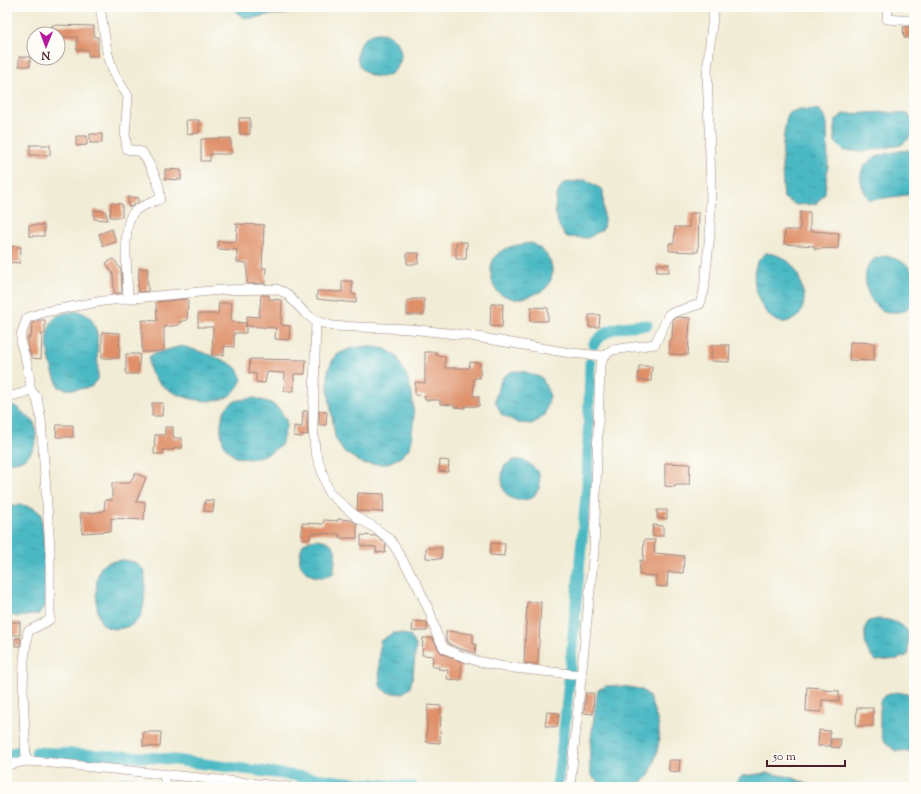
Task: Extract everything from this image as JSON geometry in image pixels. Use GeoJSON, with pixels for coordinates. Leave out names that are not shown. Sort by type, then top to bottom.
{"type":"FeatureCollection","features":[{"type":"Feature","properties":{"kind":"street"},"geometry":{"type":"LineString","coordinates":[[100,7],[107,51],[114,74],[128,96],[125,135],[127,149],[142,152],[161,192],[160,199],[133,212],[127,224],[125,234],[128,299]]}},
{"type":"Feature","properties":{"kind":"street"},"geometry":{"type":"LineString","coordinates":[[570,787],[594,550],[600,366],[604,356],[612,350],[655,344],[669,314],[700,304],[704,291],[710,233],[711,185],[707,70],[714,7]]}},
{"type":"Feature","properties":{"kind":"street"},"geometry":{"type":"LineString","coordinates":[[888,7],[887,19],[914,21]]}},
{"type":"Feature","properties":{"kind":"street"},"geometry":{"type":"LineString","coordinates":[[26,761],[23,690],[24,659],[28,631],[46,622],[50,618],[50,548],[41,419],[37,398],[30,389],[28,364],[21,344],[21,334],[28,318],[44,312],[70,307],[128,299],[221,290],[276,289],[286,293],[305,313],[316,321],[333,326],[410,329],[465,335],[534,348],[604,356]]}},
{"type":"Feature","properties":{"kind":"street"},"geometry":{"type":"LineString","coordinates":[[316,321],[313,426],[315,450],[329,493],[358,518],[390,539],[417,584],[431,615],[436,633],[444,648],[456,654],[484,663],[504,667],[581,675]]}},
{"type":"Feature","properties":{"kind":"street"},"geometry":{"type":"LineString","coordinates":[[7,397],[23,393],[30,389]]}},
{"type":"Feature","properties":{"kind":"street"},"geometry":{"type":"LineString","coordinates":[[7,765],[26,761],[94,766],[288,787]]}},
{"type":"Feature","properties":{"kind":"street"},"geometry":{"type":"LineString","coordinates":[[164,774],[166,787]]}},
{"type":"Feature","properties":{"kind":"water"},"geometry":{"type":"Polygon","coordinates":[[[235,7],[303,7],[303,9],[286,14],[245,18],[237,13],[235,7]]]}},
{"type":"Feature","properties":{"kind":"water"},"geometry":{"type":"Polygon","coordinates":[[[379,33],[391,37],[397,43],[401,55],[397,67],[391,73],[379,77],[367,73],[361,67],[357,55],[361,43],[367,37],[379,33]]]}},
{"type":"Feature","properties":{"kind":"water"},"geometry":{"type":"Polygon","coordinates":[[[800,109],[820,110],[827,123],[828,165],[825,193],[816,204],[796,205],[784,198],[782,155],[784,134],[788,113],[800,109]]]}},
{"type":"Feature","properties":{"kind":"water"},"geometry":{"type":"Polygon","coordinates":[[[885,112],[908,114],[913,122],[912,136],[901,145],[866,151],[844,151],[835,142],[835,121],[843,114],[885,112]]]}},
{"type":"Feature","properties":{"kind":"water"},"geometry":{"type":"Polygon","coordinates":[[[909,150],[914,151],[914,194],[870,200],[864,191],[861,180],[861,172],[865,165],[870,160],[885,154],[909,150]]]}},
{"type":"Feature","properties":{"kind":"water"},"geometry":{"type":"Polygon","coordinates":[[[586,180],[603,190],[603,229],[588,238],[567,237],[562,232],[556,218],[555,210],[557,196],[564,183],[586,180]]]}},
{"type":"Feature","properties":{"kind":"water"},"geometry":{"type":"Polygon","coordinates":[[[532,243],[544,252],[550,261],[552,275],[549,284],[540,292],[521,298],[514,299],[499,293],[494,287],[491,277],[491,266],[494,259],[503,250],[510,247],[532,243]]]}},
{"type":"Feature","properties":{"kind":"water"},"geometry":{"type":"Polygon","coordinates":[[[766,253],[780,257],[791,264],[798,275],[800,282],[804,298],[803,307],[799,316],[785,322],[777,321],[770,316],[759,300],[756,290],[754,280],[755,270],[757,263],[766,253]]]}},
{"type":"Feature","properties":{"kind":"water"},"geometry":{"type":"Polygon","coordinates":[[[886,256],[903,263],[912,272],[914,302],[905,311],[884,311],[878,308],[869,296],[866,281],[868,266],[875,259],[886,256]]]}},
{"type":"Feature","properties":{"kind":"water"},"geometry":{"type":"Polygon","coordinates":[[[79,311],[90,317],[97,333],[98,378],[91,387],[67,389],[59,387],[50,363],[48,353],[49,327],[58,315],[79,311]]]}},
{"type":"Feature","properties":{"kind":"water"},"geometry":{"type":"Polygon","coordinates":[[[181,346],[211,355],[227,362],[238,370],[242,380],[235,390],[225,398],[206,401],[184,397],[164,387],[156,380],[151,372],[149,367],[149,357],[153,354],[181,346]]]}},
{"type":"Feature","properties":{"kind":"water"},"geometry":{"type":"Polygon","coordinates":[[[366,346],[386,349],[397,357],[407,377],[412,393],[414,418],[410,447],[401,457],[386,464],[363,464],[343,451],[335,437],[328,389],[328,371],[332,361],[338,354],[352,348],[366,346]]]}},
{"type":"Feature","properties":{"kind":"water"},"geometry":{"type":"Polygon","coordinates":[[[512,371],[523,371],[542,378],[550,396],[544,416],[532,424],[518,423],[501,414],[495,400],[503,377],[512,371]]]}},
{"type":"Feature","properties":{"kind":"water"},"geometry":{"type":"Polygon","coordinates":[[[255,398],[271,403],[280,410],[286,420],[286,427],[281,445],[268,454],[250,459],[235,457],[226,448],[222,438],[221,426],[223,415],[228,406],[233,402],[255,398]]]}},
{"type":"Feature","properties":{"kind":"water"},"geometry":{"type":"Polygon","coordinates":[[[7,406],[15,406],[34,422],[36,430],[35,444],[32,451],[23,460],[16,462],[7,462],[7,406]]]}},
{"type":"Feature","properties":{"kind":"water"},"geometry":{"type":"Polygon","coordinates":[[[514,460],[522,460],[528,463],[539,473],[540,487],[532,498],[522,500],[514,499],[509,497],[503,488],[502,477],[504,466],[514,460]]]}},
{"type":"Feature","properties":{"kind":"water"},"geometry":{"type":"Polygon","coordinates":[[[22,505],[34,508],[41,514],[46,600],[45,606],[39,614],[19,617],[7,614],[7,506],[22,505]]]}},
{"type":"Feature","properties":{"kind":"water"},"geometry":{"type":"Polygon","coordinates":[[[315,539],[329,542],[333,546],[335,550],[335,560],[333,574],[319,577],[313,576],[303,569],[300,557],[303,545],[308,541],[315,539]]]}},
{"type":"Feature","properties":{"kind":"water"},"geometry":{"type":"Polygon","coordinates":[[[123,560],[134,562],[145,571],[144,603],[141,615],[137,621],[125,627],[112,629],[104,625],[99,617],[96,593],[99,570],[104,564],[123,560]]]}},
{"type":"Feature","properties":{"kind":"water"},"geometry":{"type":"Polygon","coordinates":[[[878,619],[894,622],[908,631],[908,655],[898,659],[876,661],[872,657],[866,646],[865,627],[869,621],[878,619]]]}},
{"type":"Feature","properties":{"kind":"water"},"geometry":{"type":"Polygon","coordinates":[[[393,633],[400,633],[410,636],[416,645],[410,688],[401,694],[386,692],[380,686],[380,641],[393,633]]]}},
{"type":"Feature","properties":{"kind":"water"},"geometry":{"type":"Polygon","coordinates":[[[606,686],[632,687],[645,692],[655,714],[658,723],[659,743],[650,774],[640,783],[609,785],[597,781],[591,775],[590,748],[598,690],[606,686]]]}},
{"type":"Feature","properties":{"kind":"water"},"geometry":{"type":"Polygon","coordinates":[[[896,692],[908,694],[914,698],[914,749],[912,751],[895,751],[883,740],[880,727],[880,702],[884,696],[896,692]]]}},
{"type":"Feature","properties":{"kind":"water"},"geometry":{"type":"Polygon","coordinates":[[[768,773],[791,777],[809,785],[810,787],[732,787],[742,776],[768,773]]]}},
{"type":"Feature","properties":{"kind":"water"},"geometry":{"type":"Polygon","coordinates":[[[133,777],[141,780],[146,787],[113,787],[114,782],[117,779],[133,777]]]}},
{"type":"Feature","properties":{"kind":"building"},"geometry":{"type":"Polygon","coordinates":[[[52,25],[94,26],[94,37],[98,37],[98,56],[88,56],[88,50],[77,50],[77,37],[66,37],[66,26],[52,25]]]}},
{"type":"Feature","properties":{"kind":"building"},"geometry":{"type":"Polygon","coordinates":[[[903,27],[914,27],[914,38],[904,38],[903,27]]]}},
{"type":"Feature","properties":{"kind":"building"},"geometry":{"type":"Polygon","coordinates":[[[19,57],[26,57],[26,66],[19,66],[19,57]]]}},
{"type":"Feature","properties":{"kind":"building"},"geometry":{"type":"Polygon","coordinates":[[[239,118],[250,118],[250,134],[240,134],[239,118]]]}},
{"type":"Feature","properties":{"kind":"building"},"geometry":{"type":"Polygon","coordinates":[[[186,120],[199,120],[199,133],[187,134],[186,120]]]}},
{"type":"Feature","properties":{"kind":"building"},"geometry":{"type":"Polygon","coordinates":[[[90,134],[102,134],[102,143],[90,143],[90,134]]]}},
{"type":"Feature","properties":{"kind":"building"},"geometry":{"type":"Polygon","coordinates":[[[76,136],[87,136],[87,145],[76,146],[76,136]]]}},
{"type":"Feature","properties":{"kind":"building"},"geometry":{"type":"Polygon","coordinates":[[[231,138],[231,154],[210,154],[210,161],[201,161],[201,139],[231,138]]]}},
{"type":"Feature","properties":{"kind":"building"},"geometry":{"type":"Polygon","coordinates":[[[30,145],[50,145],[50,155],[30,155],[30,145]]]}},
{"type":"Feature","properties":{"kind":"building"},"geometry":{"type":"Polygon","coordinates":[[[165,169],[181,170],[181,180],[165,179],[165,169]]]}},
{"type":"Feature","properties":{"kind":"building"},"geometry":{"type":"Polygon","coordinates":[[[128,197],[139,198],[139,201],[131,207],[128,206],[128,197]]]}},
{"type":"Feature","properties":{"kind":"building"},"geometry":{"type":"Polygon","coordinates":[[[111,203],[122,204],[122,217],[110,217],[111,203]]]}},
{"type":"Feature","properties":{"kind":"building"},"geometry":{"type":"Polygon","coordinates":[[[94,210],[105,211],[108,220],[94,219],[94,210]]]}},
{"type":"Feature","properties":{"kind":"building"},"geometry":{"type":"Polygon","coordinates":[[[800,212],[810,212],[810,231],[839,233],[838,248],[814,249],[815,246],[784,244],[785,230],[800,230],[800,212]]]}},
{"type":"Feature","properties":{"kind":"building"},"geometry":{"type":"Polygon","coordinates":[[[690,213],[699,213],[698,252],[669,251],[669,243],[674,243],[675,227],[689,227],[690,213]]]}},
{"type":"Feature","properties":{"kind":"building"},"geometry":{"type":"Polygon","coordinates":[[[235,224],[264,225],[262,268],[266,268],[265,283],[247,284],[247,263],[237,262],[237,250],[218,249],[218,241],[236,242],[237,227],[239,227],[235,224]]]}},
{"type":"Feature","properties":{"kind":"building"},"geometry":{"type":"Polygon","coordinates":[[[29,225],[44,225],[44,236],[29,236],[29,225]]]}},
{"type":"Feature","properties":{"kind":"building"},"geometry":{"type":"Polygon","coordinates":[[[112,229],[116,242],[103,246],[99,234],[112,229]]]}},
{"type":"Feature","properties":{"kind":"building"},"geometry":{"type":"Polygon","coordinates":[[[456,242],[467,242],[466,259],[456,259],[456,242]]]}},
{"type":"Feature","properties":{"kind":"building"},"geometry":{"type":"Polygon","coordinates":[[[7,246],[21,247],[20,263],[7,262],[7,246]]]}},
{"type":"Feature","properties":{"kind":"building"},"geometry":{"type":"Polygon","coordinates":[[[407,253],[419,253],[418,264],[407,264],[407,253]]]}},
{"type":"Feature","properties":{"kind":"building"},"geometry":{"type":"Polygon","coordinates":[[[114,259],[121,270],[122,293],[114,293],[113,274],[106,263],[114,259]]]}},
{"type":"Feature","properties":{"kind":"building"},"geometry":{"type":"Polygon","coordinates":[[[657,264],[669,264],[669,272],[657,272],[657,264]]]}},
{"type":"Feature","properties":{"kind":"building"},"geometry":{"type":"Polygon","coordinates":[[[139,268],[148,269],[148,291],[138,292],[139,268]]]}},
{"type":"Feature","properties":{"kind":"building"},"geometry":{"type":"Polygon","coordinates":[[[342,281],[352,281],[352,294],[356,295],[356,303],[317,299],[317,291],[342,292],[342,281]]]}},
{"type":"Feature","properties":{"kind":"building"},"geometry":{"type":"Polygon","coordinates":[[[261,295],[269,295],[269,299],[282,300],[281,325],[290,326],[289,340],[275,339],[276,328],[246,326],[247,316],[259,317],[261,295]]]}},
{"type":"Feature","properties":{"kind":"building"},"geometry":{"type":"Polygon","coordinates":[[[188,299],[187,320],[179,322],[179,325],[164,327],[164,350],[142,352],[142,320],[157,321],[156,302],[188,299]]]}},
{"type":"Feature","properties":{"kind":"building"},"geometry":{"type":"Polygon","coordinates":[[[424,299],[424,315],[407,315],[407,300],[424,299]]]}},
{"type":"Feature","properties":{"kind":"building"},"geometry":{"type":"Polygon","coordinates":[[[219,303],[232,303],[231,322],[246,323],[246,333],[234,333],[234,347],[224,346],[224,355],[212,355],[213,327],[198,327],[198,314],[218,314],[219,303]]]}},
{"type":"Feature","properties":{"kind":"building"},"geometry":{"type":"Polygon","coordinates":[[[491,304],[503,304],[502,327],[490,326],[491,304]]]}},
{"type":"Feature","properties":{"kind":"building"},"geometry":{"type":"Polygon","coordinates":[[[531,307],[548,308],[548,321],[530,321],[531,307]]]}},
{"type":"Feature","properties":{"kind":"building"},"geometry":{"type":"Polygon","coordinates":[[[589,315],[600,315],[599,327],[589,327],[589,315]]]}},
{"type":"Feature","properties":{"kind":"building"},"geometry":{"type":"Polygon","coordinates":[[[678,317],[690,318],[688,355],[669,354],[670,339],[672,339],[673,319],[678,317]]]}},
{"type":"Feature","properties":{"kind":"building"},"geometry":{"type":"Polygon","coordinates":[[[45,320],[45,334],[42,334],[41,359],[32,358],[28,347],[28,337],[31,337],[32,323],[45,320]]]}},
{"type":"Feature","properties":{"kind":"building"},"geometry":{"type":"Polygon","coordinates":[[[102,332],[120,333],[119,358],[102,358],[102,332]]]}},
{"type":"Feature","properties":{"kind":"building"},"geometry":{"type":"Polygon","coordinates":[[[850,342],[874,343],[874,361],[849,360],[850,342]]]}},
{"type":"Feature","properties":{"kind":"building"},"geometry":{"type":"Polygon","coordinates":[[[712,345],[730,345],[729,362],[711,361],[712,345]]]}},
{"type":"Feature","properties":{"kind":"building"},"geometry":{"type":"Polygon","coordinates":[[[425,352],[436,352],[436,355],[445,356],[445,368],[469,368],[470,362],[480,363],[480,378],[474,378],[473,396],[479,396],[479,406],[465,406],[465,408],[454,407],[454,405],[440,404],[440,400],[425,400],[425,396],[415,395],[415,382],[425,383],[425,352]]]}},
{"type":"Feature","properties":{"kind":"building"},"geometry":{"type":"Polygon","coordinates":[[[126,354],[140,354],[138,374],[126,374],[126,354]]]}},
{"type":"Feature","properties":{"kind":"building"},"geometry":{"type":"Polygon","coordinates":[[[250,359],[306,360],[305,374],[294,374],[294,391],[284,391],[285,373],[267,372],[265,383],[256,382],[256,374],[249,373],[250,359]]]}},
{"type":"Feature","properties":{"kind":"building"},"geometry":{"type":"Polygon","coordinates":[[[639,366],[652,366],[651,381],[638,380],[639,366]]]}},
{"type":"Feature","properties":{"kind":"building"},"geometry":{"type":"Polygon","coordinates":[[[152,403],[163,403],[162,416],[152,416],[152,403]]]}},
{"type":"Feature","properties":{"kind":"building"},"geometry":{"type":"Polygon","coordinates":[[[303,411],[307,411],[308,435],[302,434],[302,437],[294,436],[294,426],[302,427],[303,411]]]}},
{"type":"Feature","properties":{"kind":"building"},"geometry":{"type":"Polygon","coordinates":[[[319,411],[327,412],[326,425],[319,425],[319,411]]]}},
{"type":"Feature","properties":{"kind":"building"},"geometry":{"type":"Polygon","coordinates":[[[57,425],[73,425],[73,437],[56,437],[57,425]]]}},
{"type":"Feature","properties":{"kind":"building"},"geometry":{"type":"Polygon","coordinates":[[[165,427],[173,427],[174,438],[182,438],[182,448],[163,450],[163,454],[154,454],[155,435],[165,435],[165,427]]]}},
{"type":"Feature","properties":{"kind":"building"},"geometry":{"type":"Polygon","coordinates":[[[440,460],[449,461],[448,472],[439,471],[440,460]]]}},
{"type":"Feature","properties":{"kind":"building"},"geometry":{"type":"Polygon","coordinates":[[[665,463],[690,464],[689,485],[675,485],[675,487],[665,486],[665,463]]]}},
{"type":"Feature","properties":{"kind":"building"},"geometry":{"type":"Polygon","coordinates":[[[135,473],[146,478],[136,502],[145,502],[144,520],[111,518],[111,531],[82,533],[80,513],[104,511],[105,500],[112,500],[112,483],[130,483],[135,473]]]}},
{"type":"Feature","properties":{"kind":"building"},"geometry":{"type":"Polygon","coordinates":[[[358,493],[384,494],[383,512],[357,510],[358,493]]]}},
{"type":"Feature","properties":{"kind":"building"},"geometry":{"type":"Polygon","coordinates":[[[205,500],[214,501],[213,512],[204,511],[205,500]]]}},
{"type":"Feature","properties":{"kind":"building"},"geometry":{"type":"Polygon","coordinates":[[[657,510],[667,510],[667,519],[657,518],[657,510]]]}},
{"type":"Feature","properties":{"kind":"building"},"geometry":{"type":"Polygon","coordinates":[[[338,519],[351,520],[357,524],[357,538],[340,538],[340,534],[311,533],[310,539],[302,539],[302,523],[323,524],[324,520],[338,521],[338,519]]]}},
{"type":"Feature","properties":{"kind":"building"},"geometry":{"type":"Polygon","coordinates":[[[653,525],[663,526],[663,536],[652,536],[653,525]]]}},
{"type":"Feature","properties":{"kind":"building"},"geometry":{"type":"Polygon","coordinates":[[[361,535],[376,536],[386,544],[385,553],[376,552],[376,547],[361,546],[361,535]]]}},
{"type":"Feature","properties":{"kind":"building"},"geometry":{"type":"Polygon","coordinates":[[[644,540],[655,540],[654,553],[684,556],[683,573],[668,572],[667,587],[656,586],[656,576],[639,575],[640,560],[643,561],[644,540]]]}},
{"type":"Feature","properties":{"kind":"building"},"geometry":{"type":"Polygon","coordinates":[[[491,543],[505,544],[504,556],[490,555],[491,543]]]}},
{"type":"Feature","properties":{"kind":"building"},"geometry":{"type":"Polygon","coordinates":[[[426,548],[442,548],[441,559],[426,558],[426,548]]]}},
{"type":"Feature","properties":{"kind":"building"},"geometry":{"type":"Polygon","coordinates":[[[527,602],[541,602],[538,664],[524,663],[527,602]]]}},
{"type":"Feature","properties":{"kind":"building"},"geometry":{"type":"Polygon","coordinates":[[[413,621],[427,622],[427,631],[412,631],[413,621]]]}},
{"type":"Feature","properties":{"kind":"building"},"geometry":{"type":"Polygon","coordinates":[[[7,622],[20,622],[20,635],[7,635],[7,622]]]}},
{"type":"Feature","properties":{"kind":"building"},"geometry":{"type":"Polygon","coordinates":[[[446,631],[473,634],[473,644],[476,644],[475,653],[458,648],[448,643],[446,639],[446,631]]]}},
{"type":"Feature","properties":{"kind":"building"},"geometry":{"type":"Polygon","coordinates":[[[15,638],[21,638],[20,646],[15,646],[15,638]]]}},
{"type":"Feature","properties":{"kind":"building"},"geometry":{"type":"Polygon","coordinates":[[[423,638],[432,638],[441,653],[462,662],[461,680],[447,679],[448,670],[438,669],[439,667],[432,667],[433,656],[422,655],[423,638]]]}},
{"type":"Feature","properties":{"kind":"building"},"geometry":{"type":"Polygon","coordinates":[[[807,687],[839,691],[839,701],[822,700],[821,712],[806,711],[807,687]]]}},
{"type":"Feature","properties":{"kind":"building"},"geometry":{"type":"Polygon","coordinates":[[[586,693],[594,693],[593,714],[584,713],[586,693]]]}},
{"type":"Feature","properties":{"kind":"building"},"geometry":{"type":"Polygon","coordinates":[[[428,705],[441,706],[440,743],[426,742],[428,705]]]}},
{"type":"Feature","properties":{"kind":"building"},"geometry":{"type":"Polygon","coordinates":[[[857,708],[873,708],[873,726],[856,726],[857,708]]]}},
{"type":"Feature","properties":{"kind":"building"},"geometry":{"type":"Polygon","coordinates":[[[547,712],[559,713],[557,727],[545,726],[547,712]]]}},
{"type":"Feature","properties":{"kind":"building"},"geometry":{"type":"Polygon","coordinates":[[[819,730],[830,731],[830,746],[818,746],[819,730]]]}},
{"type":"Feature","properties":{"kind":"building"},"geometry":{"type":"Polygon","coordinates":[[[143,732],[161,732],[160,747],[143,746],[143,732]]]}},
{"type":"Feature","properties":{"kind":"building"},"geometry":{"type":"Polygon","coordinates":[[[831,739],[841,739],[840,748],[831,747],[831,739]]]}},
{"type":"Feature","properties":{"kind":"building"},"geometry":{"type":"Polygon","coordinates":[[[669,760],[680,760],[679,772],[669,771],[669,760]]]}},
{"type":"Feature","properties":{"kind":"waterway"},"geometry":{"type":"LineString","coordinates":[[594,344],[606,333],[612,330],[625,326],[647,325]]}},
{"type":"Feature","properties":{"kind":"waterway"},"geometry":{"type":"LineString","coordinates":[[558,787],[587,485],[590,363]]}},
{"type":"Feature","properties":{"kind":"waterway"},"geometry":{"type":"LineString","coordinates":[[7,754],[21,751]]}},
{"type":"Feature","properties":{"kind":"waterway"},"geometry":{"type":"LineString","coordinates":[[36,752],[159,758],[345,782],[413,787]]}}]}
